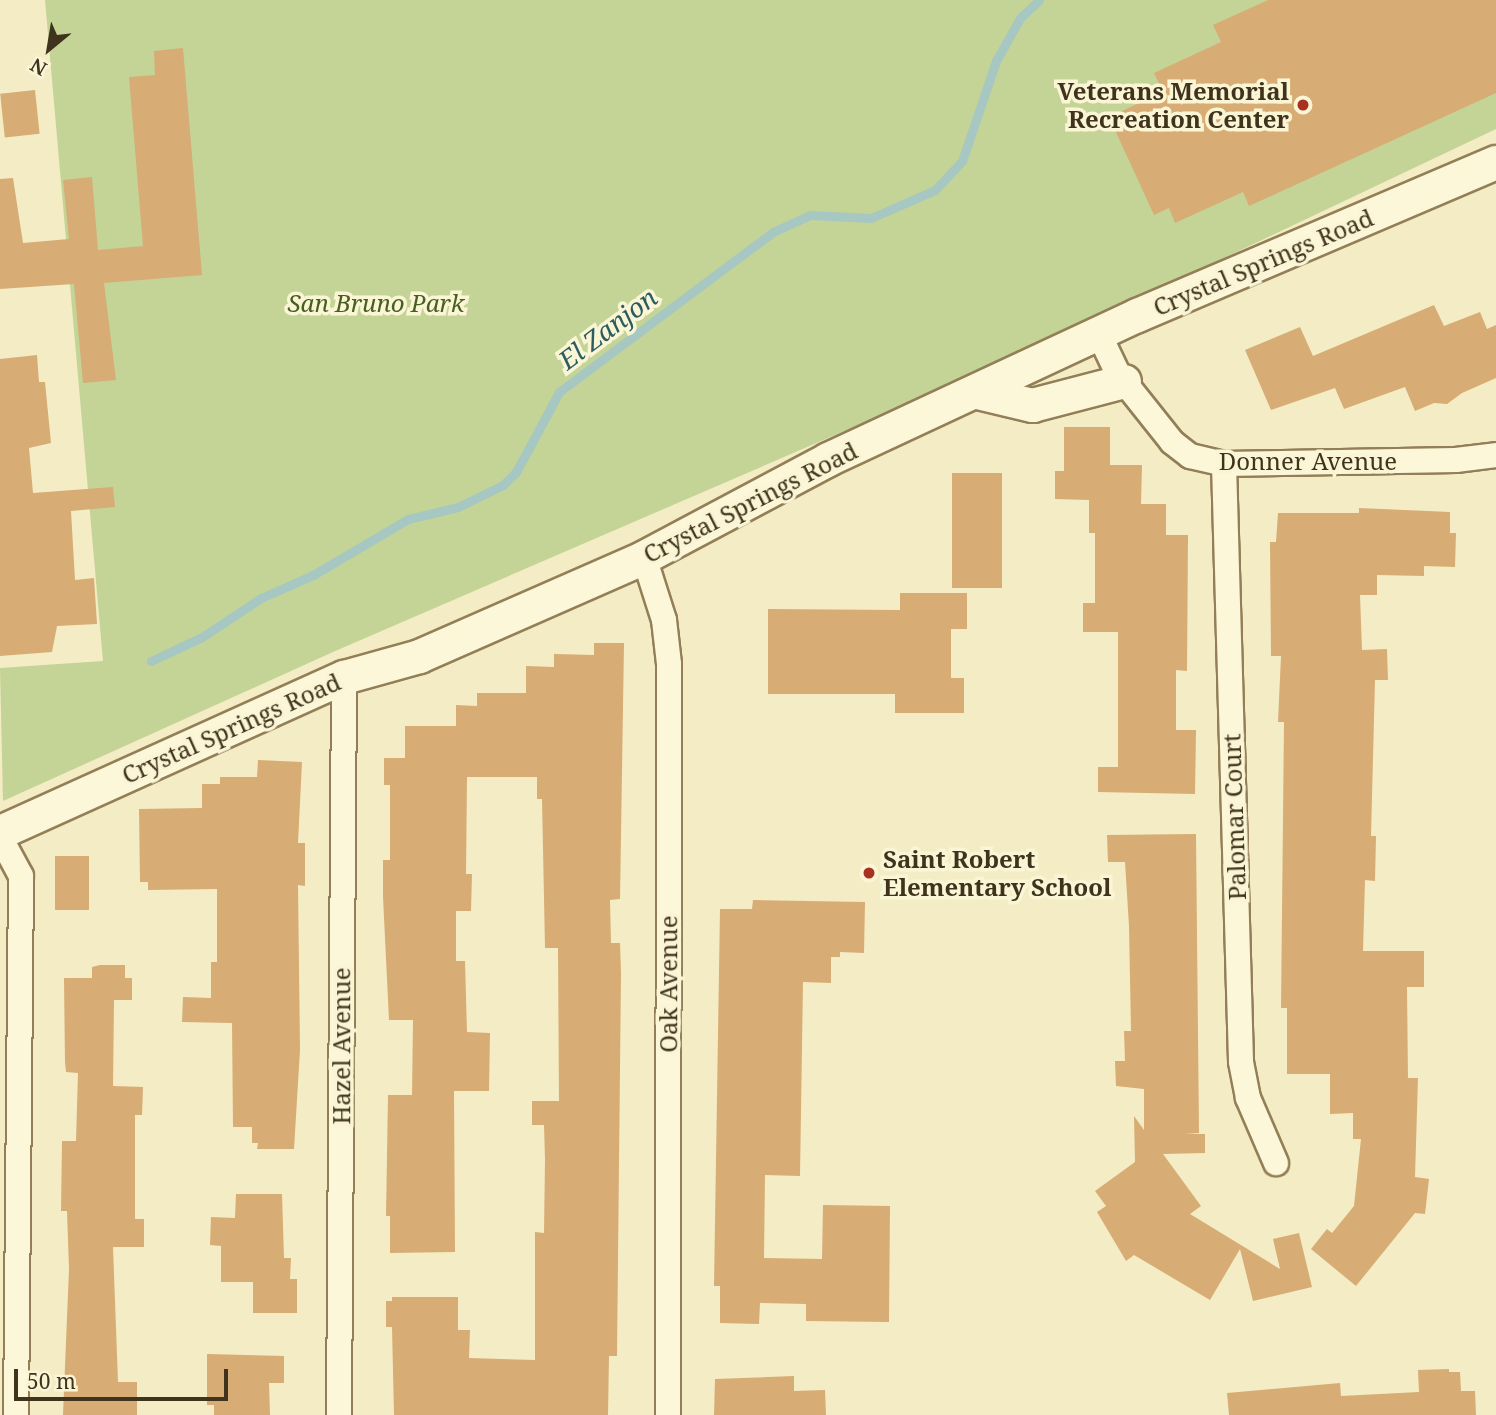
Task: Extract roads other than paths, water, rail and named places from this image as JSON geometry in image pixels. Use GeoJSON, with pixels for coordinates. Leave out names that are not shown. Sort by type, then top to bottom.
{"type":"FeatureCollection","features":[{"type":"Feature","properties":{"kind":"main road","name":"Crystal Springs Road"},"geometry":{"type":"LineString","coordinates":[[0,835],[344,677],[419,656],[645,557],[828,459],[1099,334],[1496,162]]}},
{"type":"Feature","properties":{"kind":"main road"},"geometry":{"type":"LineString","coordinates":[[977,392],[1032,405],[1124,381]]}},
{"type":"Feature","properties":{"kind":"street","name":"Donner Avenue"},"geometry":{"type":"LineString","coordinates":[[1099,334],[1124,381],[1172,442],[1190,456],[1224,464],[1456,460],[1496,456]]}},
{"type":"Feature","properties":{"kind":"street","name":"Palomar Court"},"geometry":{"type":"LineString","coordinates":[[1224,464],[1241,1062],[1248,1097],[1276,1163]]}},
{"type":"Feature","properties":{"kind":"street","name":"Oak Avenue"},"geometry":{"type":"LineString","coordinates":[[645,557],[664,620],[669,664],[668,1415]]}},
{"type":"Feature","properties":{"kind":"street","name":"Hazel Avenue"},"geometry":{"type":"LineString","coordinates":[[339,1415],[344,677]]}},
{"type":"Feature","properties":{"kind":"street"},"geometry":{"type":"LineString","coordinates":[[0,835],[21,876],[16,1415]]}},
{"type":"Feature","properties":{"kind":"waterway","name":"El Zanjon"},"geometry":{"type":"LineString","coordinates":[[151,661],[202,637],[261,598],[313,575],[408,519],[458,507],[503,485],[516,472],[559,392],[773,232],[810,215],[871,218],[935,190],[962,161],[996,61],[1020,18],[1039,0]]}},
{"type":"Feature","properties":{"kind":"place","name":"Veterans Memorial Recreation Center"},"geometry":{"type":"Point","coordinates":[1303,105]}},
{"type":"Feature","properties":{"kind":"place","name":"Saint Robert Elementary School"},"geometry":{"type":"Point","coordinates":[869,873]}},
{"type":"Feature","properties":{"kind":"park label","name":"San Bruno Park"},"geometry":{"type":"Point","coordinates":[376,303]}}]}
